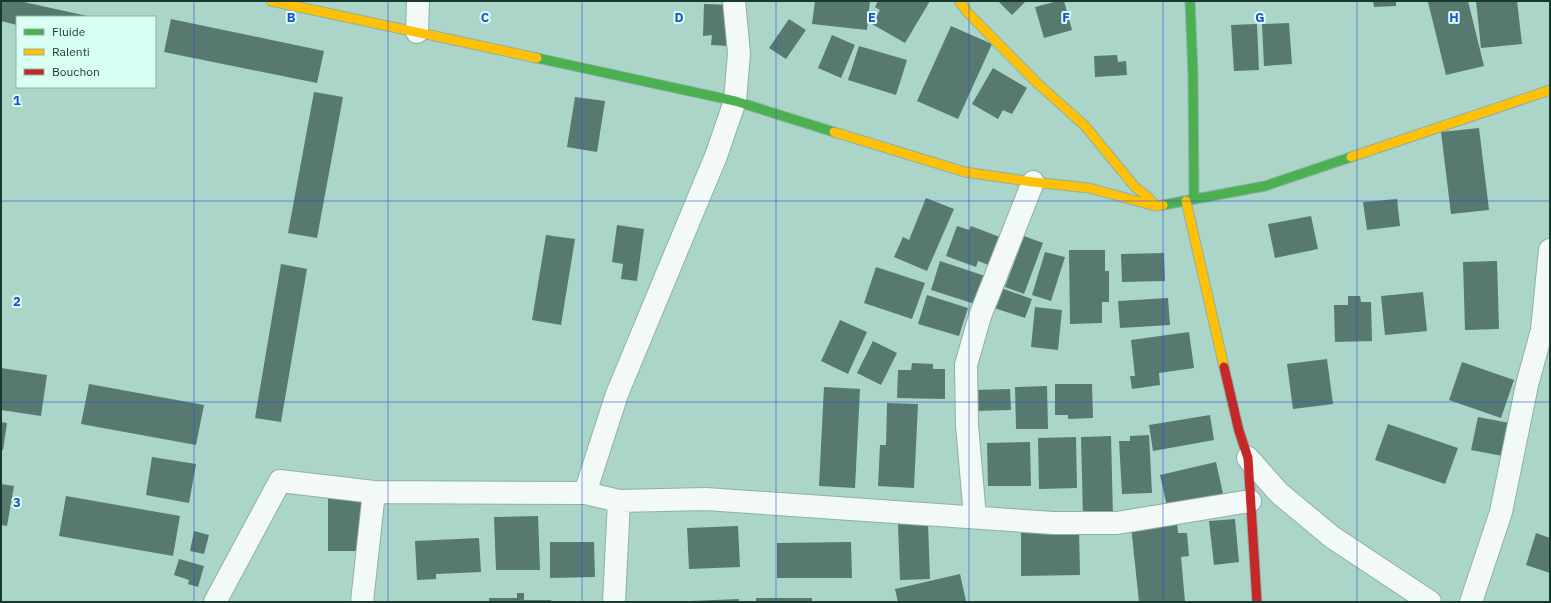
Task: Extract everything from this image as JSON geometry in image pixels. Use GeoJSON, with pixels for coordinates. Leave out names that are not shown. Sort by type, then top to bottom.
{"type":"FeatureCollection","features":[{"type":"Feature","properties":{"kind":"street"},"geometry":{"type":"LineString","coordinates":[[271,1],[736,101],[965,172],[1032,182],[1089,188],[1155,206],[1265,186],[1550,90]]}},
{"type":"Feature","properties":{"kind":"street"},"geometry":{"type":"LineString","coordinates":[[417,32],[418,1]]}},
{"type":"Feature","properties":{"kind":"street"},"geometry":{"type":"LineString","coordinates":[[585,493],[617,394],[716,156],[736,101],[739,54],[734,1]]}},
{"type":"Feature","properties":{"kind":"street"},"geometry":{"type":"LineString","coordinates":[[959,1],[968,13],[1036,82],[1085,126],[1135,186],[1148,197],[1155,206]]}},
{"type":"Feature","properties":{"kind":"street"},"geometry":{"type":"LineString","coordinates":[[1190,1],[1193,75],[1190,200],[1239,431],[1248,458],[1257,602]]}},
{"type":"Feature","properties":{"kind":"street"},"geometry":{"type":"LineString","coordinates":[[975,517],[968,425],[966,365],[980,316],[1032,182]]}},
{"type":"Feature","properties":{"kind":"street"},"geometry":{"type":"LineString","coordinates":[[1471,602],[1500,512],[1528,385],[1542,330],[1550,250]]}},
{"type":"Feature","properties":{"kind":"street"},"geometry":{"type":"LineString","coordinates":[[1248,458],[1279,493],[1332,537],[1430,602]]}},
{"type":"Feature","properties":{"kind":"street"},"geometry":{"type":"LineString","coordinates":[[215,602],[280,481],[374,492],[585,493],[619,501],[706,499],[1053,523],[1117,522],[1250,501]]}},
{"type":"Feature","properties":{"kind":"street"},"geometry":{"type":"LineString","coordinates":[[362,602],[374,492]]}},
{"type":"Feature","properties":{"kind":"street"},"geometry":{"type":"LineString","coordinates":[[614,602],[619,501]]}},
{"type":"Feature","properties":{"kind":"building"},"geometry":{"type":"Polygon","coordinates":[[[1,1],[19,1],[87,16],[16,16],[16,25],[1,21],[1,1]]]}},
{"type":"Feature","properties":{"kind":"building"},"geometry":{"type":"Polygon","coordinates":[[[815,1],[870,1],[867,30],[812,24],[815,1]]]}},
{"type":"Feature","properties":{"kind":"building"},"geometry":{"type":"Polygon","coordinates":[[[878,1],[930,1],[905,43],[872,24],[880,10],[875,7],[878,1]]]}},
{"type":"Feature","properties":{"kind":"building"},"geometry":{"type":"Polygon","coordinates":[[[998,1],[1026,1],[1012,15],[998,1]]]}},
{"type":"Feature","properties":{"kind":"building"},"geometry":{"type":"Polygon","coordinates":[[[1058,1],[1064,1],[1072,30],[1044,38],[1035,7],[1058,1]]]}},
{"type":"Feature","properties":{"kind":"building"},"geometry":{"type":"Polygon","coordinates":[[[1373,1],[1396,1],[1396,6],[1374,7],[1373,1]]]}},
{"type":"Feature","properties":{"kind":"building"},"geometry":{"type":"Polygon","coordinates":[[[1468,1],[1484,66],[1446,75],[1428,2],[1468,1]]]}},
{"type":"Feature","properties":{"kind":"building"},"geometry":{"type":"Polygon","coordinates":[[[1476,1],[1517,1],[1522,44],[1481,48],[1476,1]]]}},
{"type":"Feature","properties":{"kind":"building"},"geometry":{"type":"Polygon","coordinates":[[[704,4],[731,5],[729,46],[711,45],[712,35],[703,36],[704,4]]]}},
{"type":"Feature","properties":{"kind":"building"},"geometry":{"type":"Polygon","coordinates":[[[171,19],[324,51],[317,83],[164,52],[171,19]]]}},
{"type":"Feature","properties":{"kind":"building"},"geometry":{"type":"Polygon","coordinates":[[[789,19],[806,30],[786,59],[769,48],[789,19]]]}},
{"type":"Feature","properties":{"kind":"building"},"geometry":{"type":"Polygon","coordinates":[[[1289,23],[1292,64],[1264,66],[1262,24],[1289,23]]]}},
{"type":"Feature","properties":{"kind":"building"},"geometry":{"type":"Polygon","coordinates":[[[1257,24],[1259,70],[1234,71],[1231,25],[1257,24]]]}},
{"type":"Feature","properties":{"kind":"building"},"geometry":{"type":"Polygon","coordinates":[[[951,26],[992,44],[958,119],[917,101],[951,26]]]}},
{"type":"Feature","properties":{"kind":"building"},"geometry":{"type":"Polygon","coordinates":[[[832,35],[855,45],[841,78],[818,68],[832,35]]]}},
{"type":"Feature","properties":{"kind":"building"},"geometry":{"type":"Polygon","coordinates":[[[859,46],[907,60],[896,95],[848,80],[859,46]]]}},
{"type":"Feature","properties":{"kind":"building"},"geometry":{"type":"Polygon","coordinates":[[[1117,55],[1118,62],[1126,61],[1127,75],[1095,77],[1094,56],[1117,55]]]}},
{"type":"Feature","properties":{"kind":"building"},"geometry":{"type":"Polygon","coordinates":[[[993,68],[1027,88],[1012,114],[1003,110],[998,119],[972,104],[993,68]]]}},
{"type":"Feature","properties":{"kind":"building"},"geometry":{"type":"Polygon","coordinates":[[[314,92],[343,97],[317,238],[288,233],[314,92]]]}},
{"type":"Feature","properties":{"kind":"building"},"geometry":{"type":"Polygon","coordinates":[[[575,97],[605,101],[597,152],[567,147],[575,97]]]}},
{"type":"Feature","properties":{"kind":"building"},"geometry":{"type":"Polygon","coordinates":[[[1479,128],[1489,210],[1451,214],[1441,132],[1479,128]]]}},
{"type":"Feature","properties":{"kind":"building"},"geometry":{"type":"Polygon","coordinates":[[[926,198],[954,209],[927,271],[894,257],[903,237],[909,240],[926,198]]]}},
{"type":"Feature","properties":{"kind":"building"},"geometry":{"type":"Polygon","coordinates":[[[1397,199],[1400,226],[1367,230],[1363,202],[1397,199]]]}},
{"type":"Feature","properties":{"kind":"building"},"geometry":{"type":"Polygon","coordinates":[[[1311,216],[1318,249],[1275,258],[1268,224],[1311,216]]]}},
{"type":"Feature","properties":{"kind":"building"},"geometry":{"type":"Polygon","coordinates":[[[617,225],[644,229],[637,281],[621,279],[623,264],[612,262],[617,225]]]}},
{"type":"Feature","properties":{"kind":"building"},"geometry":{"type":"Polygon","coordinates":[[[957,226],[969,230],[971,226],[1005,239],[994,267],[978,261],[976,267],[946,256],[957,226]]]}},
{"type":"Feature","properties":{"kind":"building"},"geometry":{"type":"Polygon","coordinates":[[[546,235],[575,239],[561,325],[532,320],[546,235]]]}},
{"type":"Feature","properties":{"kind":"building"},"geometry":{"type":"Polygon","coordinates":[[[1024,236],[1043,243],[1024,294],[1005,287],[1024,236]]]}},
{"type":"Feature","properties":{"kind":"building"},"geometry":{"type":"Polygon","coordinates":[[[1069,250],[1105,250],[1105,271],[1109,271],[1109,302],[1102,302],[1102,323],[1070,324],[1069,250]]]}},
{"type":"Feature","properties":{"kind":"building"},"geometry":{"type":"Polygon","coordinates":[[[1045,252],[1065,257],[1051,301],[1032,295],[1045,252]]]}},
{"type":"Feature","properties":{"kind":"building"},"geometry":{"type":"Polygon","coordinates":[[[1164,253],[1165,281],[1122,282],[1121,254],[1164,253]]]}},
{"type":"Feature","properties":{"kind":"building"},"geometry":{"type":"Polygon","coordinates":[[[940,261],[988,277],[978,305],[931,290],[940,261]]]}},
{"type":"Feature","properties":{"kind":"building"},"geometry":{"type":"Polygon","coordinates":[[[1497,261],[1499,329],[1465,330],[1463,262],[1497,261]]]}},
{"type":"Feature","properties":{"kind":"building"},"geometry":{"type":"Polygon","coordinates":[[[281,264],[307,269],[281,422],[255,418],[281,264]]]}},
{"type":"Feature","properties":{"kind":"building"},"geometry":{"type":"Polygon","coordinates":[[[876,267],[925,283],[912,319],[864,303],[876,267]]]}},
{"type":"Feature","properties":{"kind":"building"},"geometry":{"type":"Polygon","coordinates":[[[998,287],[1032,299],[1025,318],[991,307],[998,287]]]}},
{"type":"Feature","properties":{"kind":"building"},"geometry":{"type":"Polygon","coordinates":[[[1423,292],[1427,331],[1385,335],[1381,296],[1423,292]]]}},
{"type":"Feature","properties":{"kind":"building"},"geometry":{"type":"Polygon","coordinates":[[[927,295],[968,308],[959,336],[918,324],[927,295]]]}},
{"type":"Feature","properties":{"kind":"building"},"geometry":{"type":"Polygon","coordinates":[[[1348,296],[1360,296],[1361,302],[1371,302],[1372,341],[1335,342],[1334,305],[1348,305],[1348,296]]]}},
{"type":"Feature","properties":{"kind":"building"},"geometry":{"type":"Polygon","coordinates":[[[1168,298],[1170,325],[1120,328],[1118,301],[1168,298]]]}},
{"type":"Feature","properties":{"kind":"building"},"geometry":{"type":"Polygon","coordinates":[[[1035,307],[1062,310],[1058,350],[1031,347],[1035,307]]]}},
{"type":"Feature","properties":{"kind":"building"},"geometry":{"type":"Polygon","coordinates":[[[840,320],[867,332],[848,374],[821,361],[840,320]]]}},
{"type":"Feature","properties":{"kind":"building"},"geometry":{"type":"Polygon","coordinates":[[[1189,332],[1194,368],[1159,373],[1160,385],[1132,389],[1130,376],[1135,376],[1131,340],[1189,332]]]}},
{"type":"Feature","properties":{"kind":"building"},"geometry":{"type":"Polygon","coordinates":[[[873,341],[897,353],[881,385],[857,373],[873,341]]]}},
{"type":"Feature","properties":{"kind":"building"},"geometry":{"type":"Polygon","coordinates":[[[1327,359],[1333,404],[1293,409],[1287,364],[1327,359]]]}},
{"type":"Feature","properties":{"kind":"building"},"geometry":{"type":"Polygon","coordinates":[[[1462,362],[1514,380],[1501,418],[1449,400],[1462,362]]]}},
{"type":"Feature","properties":{"kind":"building"},"geometry":{"type":"Polygon","coordinates":[[[912,363],[933,364],[933,369],[945,369],[945,399],[897,398],[898,370],[911,370],[912,363]]]}},
{"type":"Feature","properties":{"kind":"building"},"geometry":{"type":"Polygon","coordinates":[[[1,368],[47,375],[41,416],[1,410],[1,368]]]}},
{"type":"Feature","properties":{"kind":"building"},"geometry":{"type":"Polygon","coordinates":[[[89,384],[204,405],[196,445],[81,424],[89,384]]]}},
{"type":"Feature","properties":{"kind":"building"},"geometry":{"type":"Polygon","coordinates":[[[1055,384],[1092,384],[1093,418],[1068,419],[1068,415],[1055,415],[1055,384]]]}},
{"type":"Feature","properties":{"kind":"building"},"geometry":{"type":"Polygon","coordinates":[[[1047,386],[1048,429],[1016,429],[1015,387],[1047,386]]]}},
{"type":"Feature","properties":{"kind":"building"},"geometry":{"type":"Polygon","coordinates":[[[824,387],[860,389],[855,488],[819,486],[824,387]]]}},
{"type":"Feature","properties":{"kind":"building"},"geometry":{"type":"Polygon","coordinates":[[[1010,389],[1011,410],[974,411],[974,390],[1010,389]]]}},
{"type":"Feature","properties":{"kind":"building"},"geometry":{"type":"Polygon","coordinates":[[[887,403],[918,404],[914,488],[878,486],[880,445],[886,445],[887,403]]]}},
{"type":"Feature","properties":{"kind":"building"},"geometry":{"type":"Polygon","coordinates":[[[1210,415],[1214,440],[1153,451],[1149,425],[1210,415]]]}},
{"type":"Feature","properties":{"kind":"building"},"geometry":{"type":"Polygon","coordinates":[[[1478,417],[1515,424],[1508,457],[1471,450],[1478,417]]]}},
{"type":"Feature","properties":{"kind":"building"},"geometry":{"type":"Polygon","coordinates":[[[1,422],[7,423],[3,450],[1,450],[1,422]]]}},
{"type":"Feature","properties":{"kind":"building"},"geometry":{"type":"Polygon","coordinates":[[[1388,424],[1458,448],[1445,484],[1375,460],[1388,424]]]}},
{"type":"Feature","properties":{"kind":"building"},"geometry":{"type":"Polygon","coordinates":[[[1149,435],[1152,493],[1122,494],[1119,441],[1130,441],[1130,436],[1149,435]]]}},
{"type":"Feature","properties":{"kind":"building"},"geometry":{"type":"Polygon","coordinates":[[[1111,436],[1113,516],[1083,517],[1081,437],[1111,436]]]}},
{"type":"Feature","properties":{"kind":"building"},"geometry":{"type":"Polygon","coordinates":[[[1076,437],[1077,488],[1039,489],[1038,438],[1076,437]]]}},
{"type":"Feature","properties":{"kind":"building"},"geometry":{"type":"Polygon","coordinates":[[[1030,442],[1031,486],[988,486],[987,443],[1030,442]]]}},
{"type":"Feature","properties":{"kind":"building"},"geometry":{"type":"Polygon","coordinates":[[[152,457],[196,464],[189,503],[146,495],[152,457]]]}},
{"type":"Feature","properties":{"kind":"building"},"geometry":{"type":"Polygon","coordinates":[[[1216,462],[1224,498],[1168,511],[1160,475],[1216,462]]]}},
{"type":"Feature","properties":{"kind":"building"},"geometry":{"type":"Polygon","coordinates":[[[1,484],[14,486],[7,526],[1,525],[1,484]]]}},
{"type":"Feature","properties":{"kind":"building"},"geometry":{"type":"Polygon","coordinates":[[[328,493],[361,493],[361,551],[328,551],[328,493]]]}},
{"type":"Feature","properties":{"kind":"building"},"geometry":{"type":"Polygon","coordinates":[[[66,496],[180,516],[173,556],[59,536],[66,496]]]}},
{"type":"Feature","properties":{"kind":"building"},"geometry":{"type":"Polygon","coordinates":[[[538,516],[540,570],[496,570],[494,517],[538,516]]]}},
{"type":"Feature","properties":{"kind":"building"},"geometry":{"type":"Polygon","coordinates":[[[1235,519],[1239,562],[1214,565],[1209,521],[1235,519]]]}},
{"type":"Feature","properties":{"kind":"building"},"geometry":{"type":"Polygon","coordinates":[[[1177,521],[1178,533],[1187,533],[1189,556],[1181,557],[1185,602],[1139,602],[1131,526],[1177,521]]]}},
{"type":"Feature","properties":{"kind":"building"},"geometry":{"type":"Polygon","coordinates":[[[928,523],[930,579],[900,580],[898,524],[928,523]]]}},
{"type":"Feature","properties":{"kind":"building"},"geometry":{"type":"Polygon","coordinates":[[[738,526],[740,567],[689,569],[687,528],[738,526]]]}},
{"type":"Feature","properties":{"kind":"building"},"geometry":{"type":"Polygon","coordinates":[[[1021,528],[1079,528],[1080,575],[1021,576],[1021,528]]]}},
{"type":"Feature","properties":{"kind":"building"},"geometry":{"type":"Polygon","coordinates":[[[194,531],[209,535],[204,554],[190,551],[194,531]]]}},
{"type":"Feature","properties":{"kind":"building"},"geometry":{"type":"Polygon","coordinates":[[[1536,533],[1550,538],[1550,573],[1526,565],[1536,533]]]}},
{"type":"Feature","properties":{"kind":"building"},"geometry":{"type":"Polygon","coordinates":[[[479,538],[481,572],[436,574],[436,579],[417,580],[415,541],[479,538]]]}},
{"type":"Feature","properties":{"kind":"building"},"geometry":{"type":"Polygon","coordinates":[[[550,542],[594,542],[595,577],[550,578],[550,542]]]}},
{"type":"Feature","properties":{"kind":"building"},"geometry":{"type":"Polygon","coordinates":[[[851,542],[852,578],[777,578],[777,543],[851,542]]]}},
{"type":"Feature","properties":{"kind":"building"},"geometry":{"type":"Polygon","coordinates":[[[179,559],[204,566],[198,587],[188,584],[189,580],[174,575],[179,559]]]}},
{"type":"Feature","properties":{"kind":"building"},"geometry":{"type":"Polygon","coordinates":[[[960,574],[966,601],[898,602],[895,589],[960,574]]]}},
{"type":"Feature","properties":{"kind":"building"},"geometry":{"type":"Polygon","coordinates":[[[517,593],[524,593],[524,600],[551,600],[552,602],[489,602],[489,598],[517,598],[517,593]]]}},
{"type":"Feature","properties":{"kind":"building"},"geometry":{"type":"Polygon","coordinates":[[[756,598],[812,598],[812,602],[756,602],[756,598]]]}},
{"type":"Feature","properties":{"kind":"building"},"geometry":{"type":"Polygon","coordinates":[[[739,599],[739,602],[691,601],[739,599]]]}},
{"type":"Feature","properties":{"kind":"traffic: fast"},"geometry":{"type":"LineString","coordinates":[[1190,1],[1193,75],[1194,199]]}},
{"type":"Feature","properties":{"kind":"traffic: fast"},"geometry":{"type":"LineString","coordinates":[[537,58],[735,101],[834,132]]}},
{"type":"Feature","properties":{"kind":"traffic: fast"},"geometry":{"type":"LineString","coordinates":[[1163,205],[1265,186],[1351,157]]}},
{"type":"Feature","properties":{"kind":"traffic: slow"},"geometry":{"type":"LineString","coordinates":[[271,1],[537,58]]}},
{"type":"Feature","properties":{"kind":"traffic: slow"},"geometry":{"type":"LineString","coordinates":[[959,1],[968,13],[1036,82],[1085,126],[1135,187],[1148,197],[1155,205]]}},
{"type":"Feature","properties":{"kind":"traffic: slow"},"geometry":{"type":"LineString","coordinates":[[1351,157],[1550,90]]}},
{"type":"Feature","properties":{"kind":"traffic: slow"},"geometry":{"type":"LineString","coordinates":[[834,132],[965,172],[1033,182],[1089,188],[1155,206],[1163,205]]}},
{"type":"Feature","properties":{"kind":"traffic: slow"},"geometry":{"type":"LineString","coordinates":[[1186,201],[1224,367]]}},
{"type":"Feature","properties":{"kind":"traffic: jam"},"geometry":{"type":"LineString","coordinates":[[1224,367],[1239,431],[1248,458],[1257,602]]}}]}
